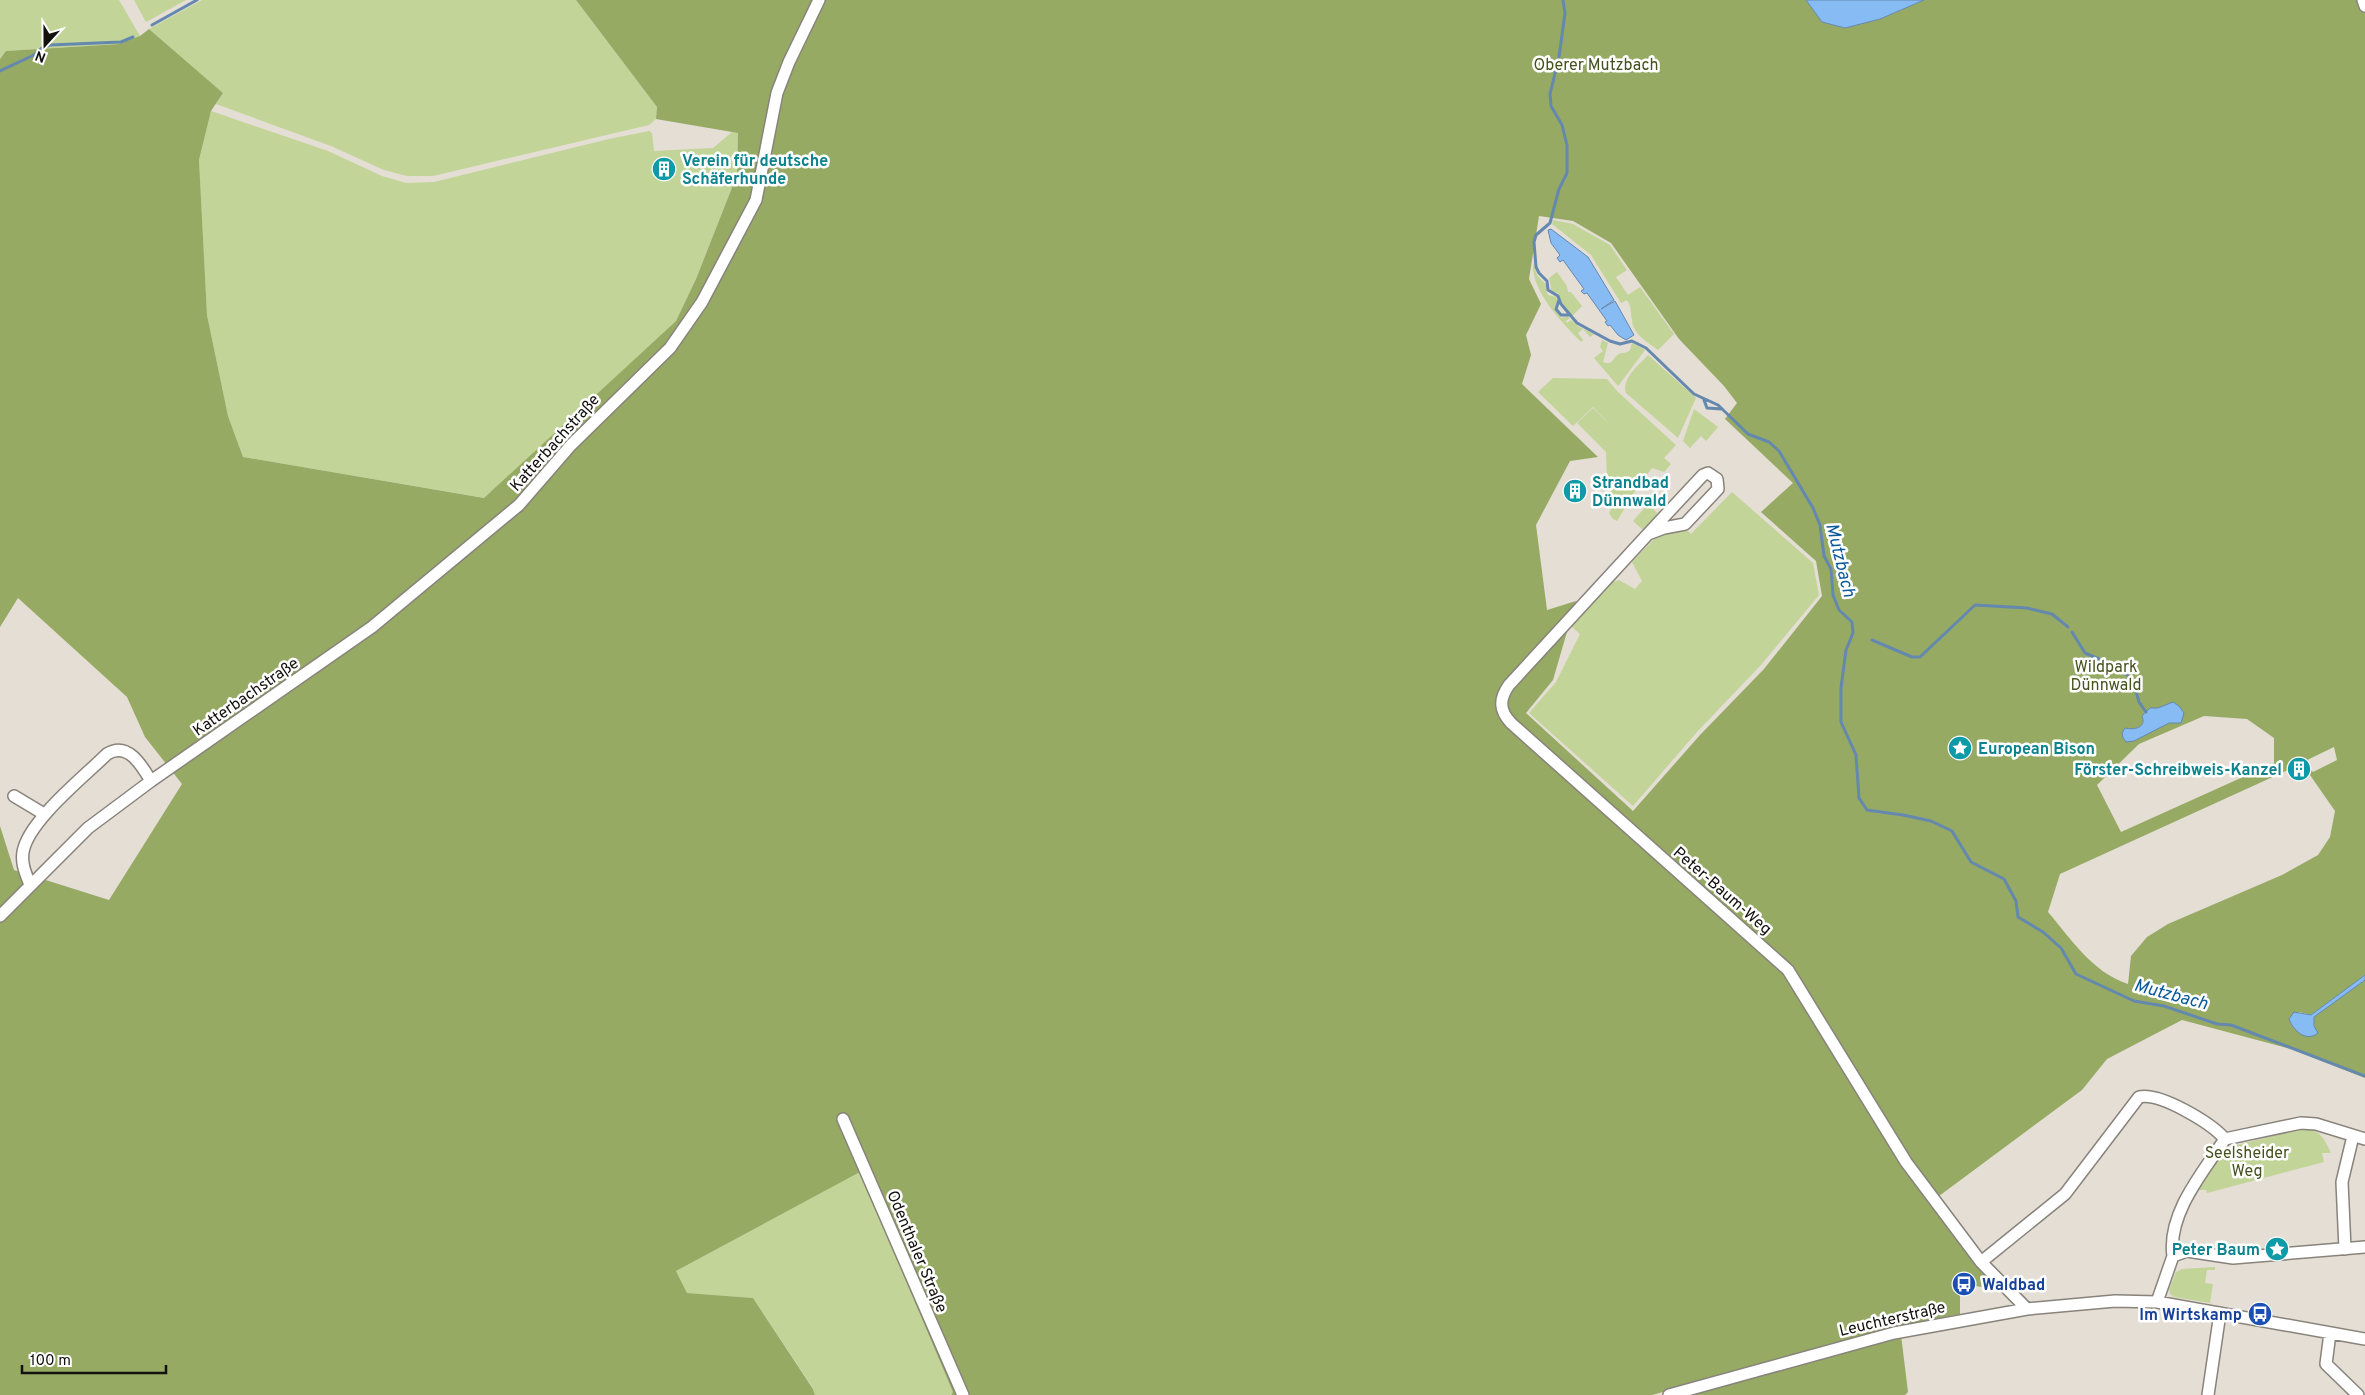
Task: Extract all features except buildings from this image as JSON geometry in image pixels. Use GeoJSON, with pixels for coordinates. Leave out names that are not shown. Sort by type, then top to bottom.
{"type":"FeatureCollection","features":[{"type":"Feature","properties":{"kind":"street","name":"Katterbachstraße"},"geometry":{"type":"LineString","coordinates":[[0,916],[88,828],[151,781],[372,627],[519,505],[571,445],[670,348],[702,302],[756,200],[778,93],[789,62],[819,0]]}},
{"type":"Feature","properties":{"kind":"street"},"geometry":{"type":"LineString","coordinates":[[2363,0],[2365,6]]}},
{"type":"Feature","properties":{"kind":"street","name":"Peter-Baum-Weg"},"geometry":{"type":"LineString","coordinates":[[1648,534],[1664,528],[1685,524],[1718,490],[1717,479],[1712,474],[1703,475],[1648,534],[1509,685],[1501,701],[1502,712],[1511,723],[1788,970],[1906,1162],[1982,1262],[2027,1309]]}},
{"type":"Feature","properties":{"kind":"street"},"geometry":{"type":"LineString","coordinates":[[30,885],[22,863],[23,850],[44,814],[113,750],[128,752],[140,763],[151,781]]}},
{"type":"Feature","properties":{"kind":"street"},"geometry":{"type":"LineString","coordinates":[[14,796],[44,814]]}},
{"type":"Feature","properties":{"kind":"street"},"geometry":{"type":"LineString","coordinates":[[1982,1262],[2065,1194],[2139,1097],[2158,1098],[2216,1128],[2225,1139]]}},
{"type":"Feature","properties":{"kind":"street","name":"Odenthaler Straße"},"geometry":{"type":"LineString","coordinates":[[843,1119],[963,1395]]}},
{"type":"Feature","properties":{"kind":"street"},"geometry":{"type":"LineString","coordinates":[[2157,1302],[2173,1256],[2171,1241],[2187,1195],[2225,1139],[2301,1123],[2316,1124],[2365,1139]]}},
{"type":"Feature","properties":{"kind":"street"},"geometry":{"type":"LineString","coordinates":[[2346,1249],[2342,1182],[2353,1136]]}},
{"type":"Feature","properties":{"kind":"street"},"geometry":{"type":"LineString","coordinates":[[2173,1256],[2187,1251],[2233,1258],[2365,1247]]}},
{"type":"Feature","properties":{"kind":"street","name":"Leuchterstraße"},"geometry":{"type":"LineString","coordinates":[[1669,1395],[1894,1333],[1967,1318],[2027,1309],[2115,1301],[2157,1302],[2365,1339]]}},
{"type":"Feature","properties":{"kind":"street"},"geometry":{"type":"LineString","coordinates":[[2208,1395],[2220,1313]]}},
{"type":"Feature","properties":{"kind":"street"},"geometry":{"type":"LineString","coordinates":[[2330,1332],[2326,1364],[2358,1395]]}},
{"type":"Feature","properties":{"kind":"green space"},"geometry":{"type":"Polygon","coordinates":[[[0,0],[119,0],[140,36],[119,44],[6,51],[0,59],[0,0]]]}},
{"type":"Feature","properties":{"kind":"green space"},"geometry":{"type":"Polygon","coordinates":[[[134,0],[186,0],[146,22],[134,0]]]}},
{"type":"Feature","properties":{"kind":"green space"},"geometry":{"type":"Polygon","coordinates":[[[202,0],[576,0],[657,107],[656,119],[649,125],[433,176],[407,176],[384,170],[331,146],[216,104],[223,93],[149,29],[202,0]]]}},
{"type":"Feature","properties":{"kind":"green space"},"geometry":{"type":"Polygon","coordinates":[[[576,0],[1806,0],[1822,22],[1845,28],[1880,19],[1924,0],[2365,0],[2365,975],[2311,1015],[2299,1012],[2297,1031],[2303,1035],[2315,1030],[2313,1017],[2365,980],[2365,1078],[2291,1049],[2182,1020],[2107,1059],[2082,1090],[1931,1202],[1998,1290],[1960,1283],[1960,1314],[1900,1326],[1652,1395],[951,1395],[953,1392],[860,1172],[676,1271],[687,1293],[753,1298],[813,1389],[815,1395],[0,1395],[0,826],[14,870],[109,900],[182,784],[145,737],[127,697],[18,598],[0,627],[0,59],[6,51],[119,44],[140,36],[149,29],[223,93],[211,111],[199,160],[207,315],[228,416],[243,457],[484,498],[676,321],[696,279],[737,175],[738,133],[656,119],[657,107],[576,0]],[[1539,216],[1529,279],[1541,304],[1526,335],[1531,355],[1522,384],[1598,457],[1570,461],[1536,525],[1547,610],[1576,601],[1553,680],[1526,713],[1633,811],[1700,735],[1764,669],[1822,596],[1816,561],[1761,512],[1793,483],[1725,419],[1737,403],[1724,386],[1679,339],[1611,243],[1573,221],[1539,216]],[[2150,708],[2142,716],[2143,722],[2140,727],[2135,730],[2128,729],[2125,740],[2127,742],[2169,723],[2181,723],[2158,708],[2150,708]],[[2204,716],[2139,744],[2097,785],[2121,832],[2274,763],[2274,738],[2247,719],[2204,716]],[[2334,747],[2303,762],[2313,772],[2337,760],[2334,747]],[[2290,769],[2060,874],[2048,912],[2074,944],[2093,963],[2115,979],[2128,984],[2131,956],[2147,937],[2168,924],[2282,875],[2318,855],[2330,837],[2335,811],[2310,775],[2305,774],[2301,778],[2290,769]]]}},
{"type":"Feature","properties":{"kind":"green space"},"geometry":{"type":"Polygon","coordinates":[[[211,111],[328,151],[382,176],[406,183],[434,182],[649,131],[652,133],[654,151],[713,148],[732,132],[738,133],[737,175],[696,279],[676,321],[485,498],[243,457],[228,416],[207,315],[199,160],[211,111]]]}},
{"type":"Feature","properties":{"kind":"green space"},"geometry":{"type":"Polygon","coordinates":[[[1553,220],[1573,224],[1610,245],[1627,270],[1616,277],[1628,295],[1640,287],[1674,334],[1658,350],[1638,334],[1633,325],[1627,300],[1621,303],[1591,255],[1552,224],[1553,220]]]}},
{"type":"Feature","properties":{"kind":"green space"},"geometry":{"type":"Polygon","coordinates":[[[1533,263],[1537,275],[1547,286],[1548,295],[1556,297],[1558,300],[1554,308],[1561,318],[1567,316],[1570,318],[1566,321],[1567,323],[1571,320],[1579,327],[1594,334],[1590,337],[1583,329],[1578,333],[1583,340],[1581,342],[1565,326],[1542,295],[1534,274],[1533,263]]]}},
{"type":"Feature","properties":{"kind":"green space"},"geometry":{"type":"Polygon","coordinates":[[[1557,272],[1567,286],[1568,292],[1571,292],[1582,306],[1572,316],[1558,293],[1551,290],[1549,278],[1557,272]]]}},
{"type":"Feature","properties":{"kind":"green space"},"geometry":{"type":"Polygon","coordinates":[[[1602,340],[1608,343],[1603,362],[1607,363],[1611,362],[1619,354],[1629,351],[1632,343],[1645,350],[1618,386],[1594,358],[1603,351],[1600,347],[1602,340]]]}},
{"type":"Feature","properties":{"kind":"green space"},"geometry":{"type":"Polygon","coordinates":[[[1648,355],[1696,398],[1678,438],[1626,393],[1625,388],[1628,377],[1648,355]]]}},
{"type":"Feature","properties":{"kind":"green space"},"geometry":{"type":"Polygon","coordinates":[[[1553,378],[1607,379],[1618,392],[1676,445],[1664,458],[1671,464],[1664,472],[1652,468],[1638,486],[1617,521],[1613,519],[1609,513],[1611,510],[1602,501],[1616,485],[1614,486],[1607,480],[1606,452],[1577,423],[1593,408],[1613,428],[1593,407],[1573,426],[1538,392],[1553,378]]]}},
{"type":"Feature","properties":{"kind":"green space"},"geometry":{"type":"Polygon","coordinates":[[[1694,409],[1718,427],[1706,441],[1701,436],[1690,448],[1683,441],[1694,409]]]}},
{"type":"Feature","properties":{"kind":"green space"},"geometry":{"type":"Polygon","coordinates":[[[1732,492],[1813,563],[1819,595],[1761,665],[1697,732],[1633,806],[1529,713],[1556,682],[1580,634],[1571,626],[1613,582],[1619,580],[1635,589],[1642,581],[1632,562],[1658,535],[1665,531],[1686,529],[1691,534],[1732,492]]]}},
{"type":"Feature","properties":{"kind":"green space"},"geometry":{"type":"Polygon","coordinates":[[[1648,504],[1658,514],[1643,530],[1633,521],[1648,504]]]}},
{"type":"Feature","properties":{"kind":"green space","name":"Seelsheider Weg"},"geometry":{"type":"Polygon","coordinates":[[[2306,1128],[2319,1134],[2327,1144],[2331,1153],[2322,1153],[2324,1162],[2207,1193],[2206,1190],[2199,1190],[2223,1153],[2232,1146],[2306,1128]]]}},
{"type":"Feature","properties":{"kind":"green space"},"geometry":{"type":"Polygon","coordinates":[[[860,1172],[954,1392],[950,1395],[815,1395],[813,1388],[753,1298],[687,1293],[676,1271],[860,1172]]]}},
{"type":"Feature","properties":{"kind":"green space"},"geometry":{"type":"Polygon","coordinates":[[[2215,1267],[2215,1270],[2207,1270],[2205,1283],[2213,1284],[2210,1303],[2174,1297],[2170,1294],[2169,1289],[2176,1272],[2182,1269],[2215,1267]]]}},
{"type":"Feature","properties":{"kind":"green space"},"geometry":{"type":"Polygon","coordinates":[[[1901,1335],[1908,1392],[1905,1395],[1685,1395],[1901,1335]]]}},
{"type":"Feature","properties":{"kind":"water"},"geometry":{"type":"Polygon","coordinates":[[[1806,0],[1924,0],[1880,19],[1845,28],[1822,22],[1806,0]]]}},
{"type":"Feature","properties":{"kind":"water"},"geometry":{"type":"Polygon","coordinates":[[[1551,229],[1588,257],[1614,300],[1601,309],[1615,301],[1634,335],[1626,340],[1618,335],[1610,325],[1608,326],[1605,322],[1607,321],[1587,293],[1584,294],[1581,291],[1584,289],[1563,260],[1560,262],[1557,258],[1560,255],[1551,243],[1548,230],[1551,229]]]}},
{"type":"Feature","properties":{"kind":"water"},"geometry":{"type":"Polygon","coordinates":[[[2173,702],[2184,713],[2181,723],[2169,723],[2134,741],[2126,742],[2122,733],[2125,728],[2132,729],[2141,726],[2143,723],[2142,716],[2150,708],[2158,708],[2173,702]]]}},
{"type":"Feature","properties":{"kind":"water"},"geometry":{"type":"Polygon","coordinates":[[[2365,975],[2365,980],[2314,1017],[2314,1026],[2318,1033],[2309,1037],[2297,1031],[2289,1019],[2294,1012],[2311,1015],[2365,975]]]}},
{"type":"Feature","properties":{"kind":"waterway"},"geometry":{"type":"LineString","coordinates":[[152,25],[197,0]]}},
{"type":"Feature","properties":{"kind":"waterway","name":"Mutzbach"},"geometry":{"type":"LineString","coordinates":[[1563,0],[1565,13],[1559,57],[1550,94],[1551,106],[1562,125],[1567,145],[1567,173],[1559,189],[1550,223],[1536,235],[1534,242],[1536,267],[1547,281],[1548,290],[1558,296],[1561,304],[1577,323],[1610,341],[1620,344],[1632,341],[1646,348],[1694,394],[1718,405],[1748,434],[1769,442],[1779,451],[1813,508],[1820,525],[1824,556],[1831,569],[1833,595],[1839,610],[1852,622],[1853,633],[1846,650],[1841,688],[1841,722],[1856,755],[1859,798],[1867,810],[1931,821],[1952,831],[1971,862],[2004,879],[2016,901],[2018,917],[2043,932],[2061,948],[2076,974],[2134,1001],[2164,1006],[2217,1024],[2231,1025],[2365,1076]]}},
{"type":"Feature","properties":{"kind":"waterway"},"geometry":{"type":"LineString","coordinates":[[0,71],[50,45],[121,42],[133,37]]}},
{"type":"Feature","properties":{"kind":"waterway","name":"Mutzbach"},"geometry":{"type":"LineString","coordinates":[[1559,300],[1556,309],[1561,315],[1569,315]]}},
{"type":"Feature","properties":{"kind":"waterway","name":"Mutzbach"},"geometry":{"type":"LineString","coordinates":[[1704,400],[1707,408],[1722,409]]}},
{"type":"Feature","properties":{"kind":"waterway"},"geometry":{"type":"LineString","coordinates":[[1872,640],[1912,657],[1920,657],[1975,605],[2027,608],[2052,614],[2068,627]]}},
{"type":"Feature","properties":{"kind":"waterway"},"geometry":{"type":"LineString","coordinates":[[2072,632],[2085,653],[2099,659],[2110,669],[2123,671],[2129,677],[2134,684],[2139,702],[2146,712]]}},
{"type":"Feature","properties":{"kind":"place","name":"Verein für deutsche Schäferhunde"},"geometry":{"type":"Point","coordinates":[664,169]}},
{"type":"Feature","properties":{"kind":"place","name":"Strandbad Dünnwald"},"geometry":{"type":"Point","coordinates":[1575,491]}},
{"type":"Feature","properties":{"kind":"place","name":"European Bison"},"geometry":{"type":"Point","coordinates":[1960,748]}},
{"type":"Feature","properties":{"kind":"place","name":"Förster-Schreibweis-Kanzel"},"geometry":{"type":"Point","coordinates":[2299,769]}},
{"type":"Feature","properties":{"kind":"place","name":"Peter Baum"},"geometry":{"type":"Point","coordinates":[2277,1249]}},
{"type":"Feature","properties":{"kind":"place","name":"Waldbad"},"geometry":{"type":"Point","coordinates":[1964,1284]}},
{"type":"Feature","properties":{"kind":"place","name":"Im Wirtskamp"},"geometry":{"type":"Point","coordinates":[2260,1314]}},
{"type":"Feature","properties":{"kind":"park label","name":"Oberer Mutzbach"},"geometry":{"type":"Point","coordinates":[1596,64]}},
{"type":"Feature","properties":{"kind":"park label","name":"Wildpark Dünnwald"},"geometry":{"type":"Point","coordinates":[2106,675]}}]}
